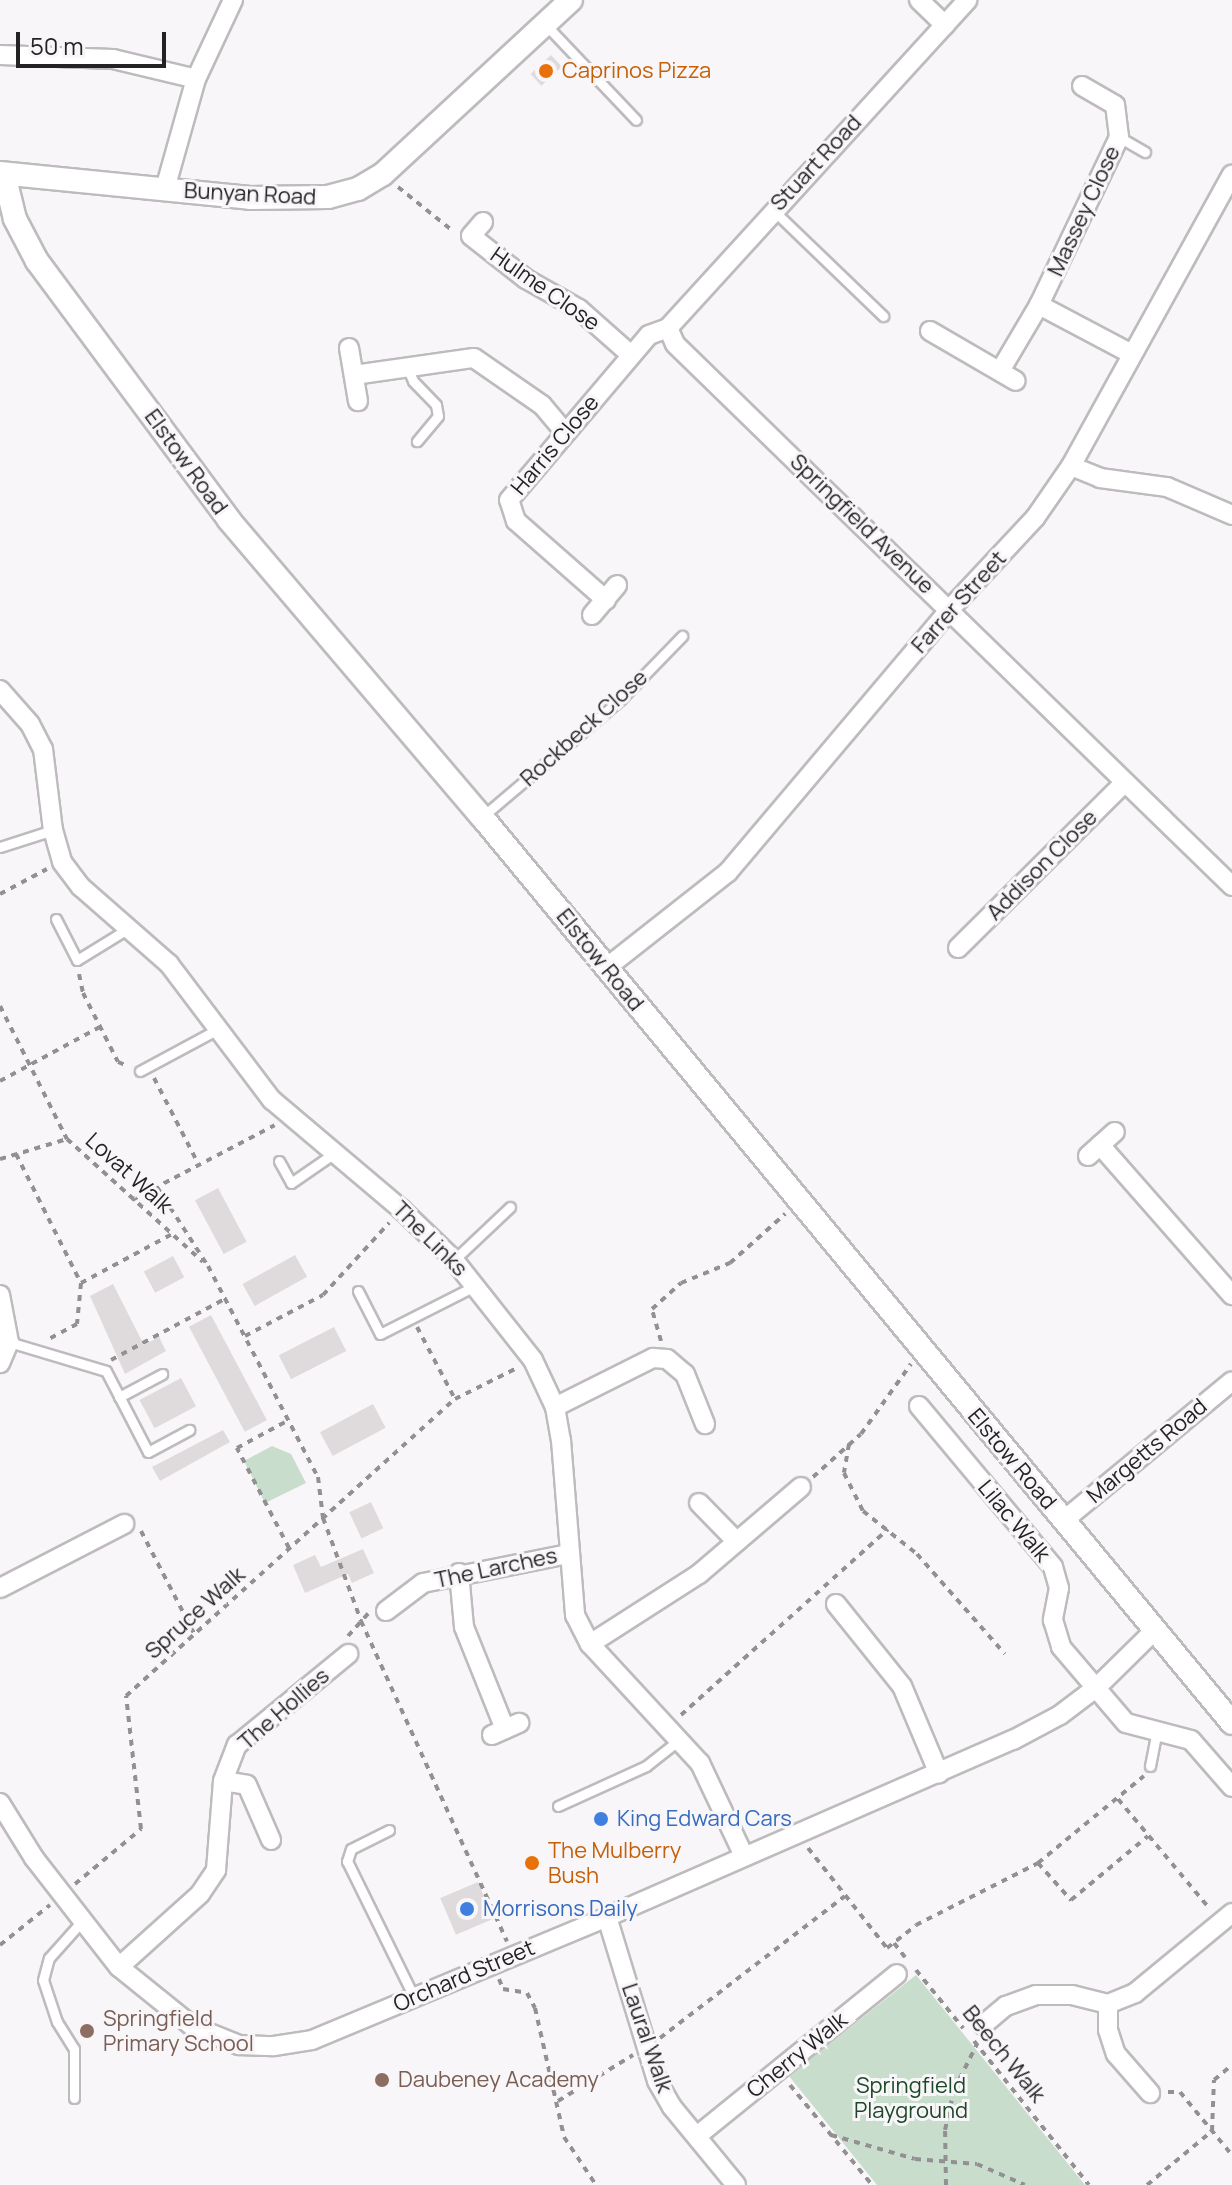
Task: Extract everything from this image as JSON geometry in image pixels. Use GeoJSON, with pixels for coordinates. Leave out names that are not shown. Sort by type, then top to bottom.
{"type":"FeatureCollection","features":[{"type":"Feature","properties":{"kind":"street"},"geometry":{"type":"LineString","coordinates":[[165,189],[196,79],[233,0]]}},
{"type":"Feature","properties":{"kind":"street"},"geometry":{"type":"LineString","coordinates":[[919,0],[945,25]]}},
{"type":"Feature","properties":{"kind":"street","name":"Stuart Road"},"geometry":{"type":"LineString","coordinates":[[668,328],[967,0]]}},
{"type":"Feature","properties":{"kind":"street","name":"Bunyan Road"},"geometry":{"type":"LineString","coordinates":[[2,174],[250,198],[328,197],[383,174],[545,24],[563,3]]}},
{"type":"Feature","properties":{"kind":"street"},"geometry":{"type":"LineString","coordinates":[[0,55],[113,59],[196,79]]}},
{"type":"Feature","properties":{"kind":"street","name":"Massey Close"},"geometry":{"type":"LineString","coordinates":[[930,331],[1008,376],[1119,137],[1115,105],[1082,86]]}},
{"type":"Feature","properties":{"kind":"street","name":"Elstow Road"},"geometry":{"type":"LineString","coordinates":[[2,174],[15,219],[37,261],[219,507],[482,817],[1232,1723]]}},
{"type":"Feature","properties":{"kind":"street","name":"Farrer Street"},"geometry":{"type":"LineString","coordinates":[[606,968],[728,872],[950,609],[1035,518],[1071,466],[1232,174]]}},
{"type":"Feature","properties":{"kind":"street","name":"Hulme Close"},"geometry":{"type":"LineString","coordinates":[[477,229],[526,279],[579,309],[631,355]]}},
{"type":"Feature","properties":{"kind":"street"},"geometry":{"type":"LineString","coordinates":[[1039,305],[1132,354]]}},
{"type":"Feature","properties":{"kind":"street","name":"Harris Close"},"geometry":{"type":"LineString","coordinates":[[592,615],[611,592],[510,512],[514,488],[649,335],[668,328]]}},
{"type":"Feature","properties":{"kind":"street","name":"Springfield Avenue"},"geometry":{"type":"LineString","coordinates":[[668,328],[675,344],[1232,886]]}},
{"type":"Feature","properties":{"kind":"street"},"geometry":{"type":"LineString","coordinates":[[349,348],[358,401]]}},
{"type":"Feature","properties":{"kind":"street"},"geometry":{"type":"LineString","coordinates":[[354,375],[406,365],[474,358],[542,405],[564,431]]}},
{"type":"Feature","properties":{"kind":"street"},"geometry":{"type":"LineString","coordinates":[[1071,466],[1100,478],[1167,487],[1232,515]]}},
{"type":"Feature","properties":{"kind":"street","name":"The Links"},"geometry":{"type":"LineString","coordinates":[[0,690],[30,724],[43,749],[53,830],[62,862],[81,887],[169,964],[249,1074],[454,1260],[477,1285],[533,1360],[555,1407],[575,1615],[590,1644],[673,1734],[708,1778],[744,1856]]}},
{"type":"Feature","properties":{"kind":"street","name":"Addison Close"},"geometry":{"type":"LineString","coordinates":[[958,948],[1125,782]]}},
{"type":"Feature","properties":{"kind":"street"},"geometry":{"type":"LineString","coordinates":[[1115,1132],[1094,1150],[1232,1295]]}},
{"type":"Feature","properties":{"kind":"street"},"geometry":{"type":"LineString","coordinates":[[0,1295],[9,1342],[0,1363]]}},
{"type":"Feature","properties":{"kind":"street"},"geometry":{"type":"LineString","coordinates":[[555,1407],[653,1358],[667,1359],[685,1374],[705,1424]]}},
{"type":"Feature","properties":{"kind":"street","name":"Margetts Road"},"geometry":{"type":"LineString","coordinates":[[1063,1521],[1232,1381]]}},
{"type":"Feature","properties":{"kind":"street","name":"Lilac Walk"},"geometry":{"type":"LineString","coordinates":[[919,1406],[929,1434],[1053,1567],[1059,1588],[1053,1620],[1061,1647],[1097,1687]]}},
{"type":"Feature","properties":{"kind":"street"},"geometry":{"type":"LineString","coordinates":[[590,1644],[699,1574],[737,1542],[781,1517],[801,1487]]}},
{"type":"Feature","properties":{"kind":"street"},"geometry":{"type":"LineString","coordinates":[[699,1503],[737,1542]]}},
{"type":"Feature","properties":{"kind":"street"},"geometry":{"type":"LineString","coordinates":[[0,1588],[124,1524]]}},
{"type":"Feature","properties":{"kind":"street","name":"The Larches"},"geometry":{"type":"LineString","coordinates":[[386,1611],[423,1583],[459,1573],[568,1554]]}},
{"type":"Feature","properties":{"kind":"street"},"geometry":{"type":"LineString","coordinates":[[459,1573],[464,1627],[505,1729]]}},
{"type":"Feature","properties":{"kind":"street"},"geometry":{"type":"LineString","coordinates":[[836,1604],[902,1686],[939,1774]]}},
{"type":"Feature","properties":{"kind":"street","name":"Orchard Street"},"geometry":{"type":"LineString","coordinates":[[0,1803],[61,1896],[119,1967],[192,2026],[239,2045],[274,2046],[312,2040],[939,1774],[1060,1715],[1097,1687],[1154,1631]]}},
{"type":"Feature","properties":{"kind":"street","name":"The Hollies"},"geometry":{"type":"LineString","coordinates":[[119,1967],[200,1894],[216,1870],[223,1781],[237,1745],[348,1654]]}},
{"type":"Feature","properties":{"kind":"street"},"geometry":{"type":"LineString","coordinates":[[1097,1687],[1126,1723],[1191,1740],[1232,1787]]}},
{"type":"Feature","properties":{"kind":"street"},"geometry":{"type":"LineString","coordinates":[[223,1781],[247,1785],[271,1840]]}},
{"type":"Feature","properties":{"kind":"street","name":"Laural Walk"},"geometry":{"type":"LineString","coordinates":[[607,1917],[646,2048],[672,2107],[736,2185]]}},
{"type":"Feature","properties":{"kind":"street"},"geometry":{"type":"LineString","coordinates":[[983,2025],[1006,2006],[1036,1995],[1072,1995],[1108,2004],[1135,1993],[1227,1918]]}},
{"type":"Feature","properties":{"kind":"street","name":"Cherry Walk"},"geometry":{"type":"LineString","coordinates":[[697,2136],[897,1974]]}},
{"type":"Feature","properties":{"kind":"street"},"geometry":{"type":"LineString","coordinates":[[1108,2004],[1108,2030],[1116,2054],[1150,2093]]}},
{"type":"Feature","properties":{"kind":"lane"},"geometry":{"type":"LineString","coordinates":[[545,24],[636,120]]}},
{"type":"Feature","properties":{"kind":"lane"},"geometry":{"type":"LineString","coordinates":[[1119,137],[1145,152]]}},
{"type":"Feature","properties":{"kind":"lane"},"geometry":{"type":"LineString","coordinates":[[773,210],[883,316]]}},
{"type":"Feature","properties":{"kind":"lane"},"geometry":{"type":"LineString","coordinates":[[406,365],[413,381],[436,405],[438,416],[417,441]]}},
{"type":"Feature","properties":{"kind":"lane","name":"Rockbeck Close"},"geometry":{"type":"LineString","coordinates":[[482,817],[621,699],[682,636]]}},
{"type":"Feature","properties":{"kind":"lane"},"geometry":{"type":"LineString","coordinates":[[0,847],[53,830]]}},
{"type":"Feature","properties":{"kind":"lane"},"geometry":{"type":"LineString","coordinates":[[56,919],[77,960],[129,928]]}},
{"type":"Feature","properties":{"kind":"lane"},"geometry":{"type":"LineString","coordinates":[[144,1069],[218,1029]]}},
{"type":"Feature","properties":{"kind":"lane"},"geometry":{"type":"LineString","coordinates":[[279,1161],[291,1183],[336,1152]]}},
{"type":"Feature","properties":{"kind":"lane"},"geometry":{"type":"LineString","coordinates":[[454,1260],[510,1207]]}},
{"type":"Feature","properties":{"kind":"lane"},"geometry":{"type":"LineString","coordinates":[[358,1291],[380,1334],[477,1285]]}},
{"type":"Feature","properties":{"kind":"lane"},"geometry":{"type":"LineString","coordinates":[[9,1342],[106,1371],[148,1452],[189,1430]]}},
{"type":"Feature","properties":{"kind":"lane"},"geometry":{"type":"LineString","coordinates":[[119,1397],[162,1374]]}},
{"type":"Feature","properties":{"kind":"lane"},"geometry":{"type":"LineString","coordinates":[[1150,1766],[1157,1730]]}},
{"type":"Feature","properties":{"kind":"lane"},"geometry":{"type":"LineString","coordinates":[[558,1806],[646,1766],[673,1734]]}},
{"type":"Feature","properties":{"kind":"lane"},"geometry":{"type":"LineString","coordinates":[[389,1830],[351,1849],[347,1861],[414,1997]]}},
{"type":"Feature","properties":{"kind":"lane"},"geometry":{"type":"LineString","coordinates":[[74,2098],[74,2049],[57,2022],[43,1980],[49,1958],[82,1921]]}},
{"type":"Feature","properties":{"kind":"path"},"geometry":{"type":"LineString","coordinates":[[383,174],[450,231],[477,229]]}},
{"type":"Feature","properties":{"kind":"path"},"geometry":{"type":"LineString","coordinates":[[0,894],[62,862]]}},
{"type":"Feature","properties":{"kind":"path"},"geometry":{"type":"LineString","coordinates":[[77,960],[83,993],[118,1062],[144,1069],[199,1165]]}},
{"type":"Feature","properties":{"kind":"path","name":"Lovat Walk"},"geometry":{"type":"LineString","coordinates":[[0,1006],[67,1139],[208,1266]]}},
{"type":"Feature","properties":{"kind":"path"},"geometry":{"type":"LineString","coordinates":[[0,1081],[100,1027]]}},
{"type":"Feature","properties":{"kind":"path"},"geometry":{"type":"LineString","coordinates":[[132,1200],[292,1116]]}},
{"type":"Feature","properties":{"kind":"path"},"geometry":{"type":"LineString","coordinates":[[0,1159],[67,1139]]}},
{"type":"Feature","properties":{"kind":"path"},"geometry":{"type":"LineString","coordinates":[[16,1154],[81,1283],[77,1324],[42,1343],[37,1352]]}},
{"type":"Feature","properties":{"kind":"path","name":"Lovat Walk"},"geometry":{"type":"LineString","coordinates":[[157,1187],[208,1266],[318,1477],[323,1518],[361,1621],[508,1940],[501,1950]]}},
{"type":"Feature","properties":{"kind":"path"},"geometry":{"type":"LineString","coordinates":[[667,1359],[652,1309],[681,1283],[730,1263],[799,1202]]}},
{"type":"Feature","properties":{"kind":"path"},"geometry":{"type":"LineString","coordinates":[[245,1336],[323,1295],[401,1209]]}},
{"type":"Feature","properties":{"kind":"path"},"geometry":{"type":"LineString","coordinates":[[81,1283],[172,1234]]}},
{"type":"Feature","properties":{"kind":"path"},"geometry":{"type":"LineString","coordinates":[[106,1371],[109,1360],[225,1299]]}},
{"type":"Feature","properties":{"kind":"path"},"geometry":{"type":"LineString","coordinates":[[413,1318],[455,1399]]}},
{"type":"Feature","properties":{"kind":"path"},"geometry":{"type":"LineString","coordinates":[[801,1487],[795,1475],[803,1467],[812,1477],[849,1444],[896,1392],[920,1348]]}},
{"type":"Feature","properties":{"kind":"path","name":"Spruce Walk"},"geometry":{"type":"LineString","coordinates":[[0,1945],[141,1829],[126,1696],[455,1399],[533,1360]]}},
{"type":"Feature","properties":{"kind":"path"},"geometry":{"type":"LineString","coordinates":[[289,1420],[237,1448],[289,1548]]}},
{"type":"Feature","properties":{"kind":"path"},"geometry":{"type":"LineString","coordinates":[[849,1444],[844,1473],[848,1489],[863,1511],[917,1554],[1005,1654]]}},
{"type":"Feature","properties":{"kind":"path"},"geometry":{"type":"LineString","coordinates":[[124,1524],[135,1519],[195,1635]]}},
{"type":"Feature","properties":{"kind":"path"},"geometry":{"type":"LineString","coordinates":[[673,1734],[888,1529]]}},
{"type":"Feature","properties":{"kind":"path"},"geometry":{"type":"LineString","coordinates":[[348,1654],[348,1635],[373,1609],[386,1611]]}},
{"type":"Feature","properties":{"kind":"path"},"geometry":{"type":"LineString","coordinates":[[894,1943],[924,1920],[1038,1863],[1118,1799],[1150,1766]]}},
{"type":"Feature","properties":{"kind":"path"},"geometry":{"type":"LineString","coordinates":[[1118,1799],[1227,1918]]}},
{"type":"Feature","properties":{"kind":"path"},"geometry":{"type":"LineString","coordinates":[[557,2102],[646,2048],[845,1896],[797,1833]]}},
{"type":"Feature","properties":{"kind":"path"},"geometry":{"type":"LineString","coordinates":[[1038,1863],[1071,1900],[1149,1836]]}},
{"type":"Feature","properties":{"kind":"path","name":"Beech Walk"},"geometry":{"type":"LineString","coordinates":[[845,1896],[887,1948],[894,1943],[1089,2185]]}},
{"type":"Feature","properties":{"kind":"path"},"geometry":{"type":"LineString","coordinates":[[497,1975],[503,1989],[527,1993],[535,2008],[564,2137],[596,2185]]}},
{"type":"Feature","properties":{"kind":"path"},"geometry":{"type":"LineString","coordinates":[[946,2185],[945,2160],[954,2090],[977,2044]]}},
{"type":"Feature","properties":{"kind":"path"},"geometry":{"type":"LineString","coordinates":[[1147,2185],[1212,2131],[1214,2080],[1232,2065]]}},
{"type":"Feature","properties":{"kind":"path"},"geometry":{"type":"LineString","coordinates":[[778,2071],[872,2185]]}},
{"type":"Feature","properties":{"kind":"path"},"geometry":{"type":"LineString","coordinates":[[1150,2093],[1180,2092],[1232,2155]]}},
{"type":"Feature","properties":{"kind":"path"},"geometry":{"type":"LineString","coordinates":[[831,2135],[915,2159],[977,2164],[1025,2185]]}},
{"type":"Feature","properties":{"kind":"green space"},"geometry":{"type":"Polygon","coordinates":[[[272,1446],[291,1454],[306,1483],[265,1503],[244,1461],[272,1446]]]}},
{"type":"Feature","properties":{"kind":"green space","name":"Springfield Playground"},"geometry":{"type":"Polygon","coordinates":[[[916,1975],[1085,2185],[877,2185],[789,2076],[916,1975]]]}},
{"type":"Feature","properties":{"kind":"building","name":"Caprinos Pizza"},"geometry":{"type":"Polygon","coordinates":[[[551,55],[562,67],[541,86],[531,74],[551,55]]]}},
{"type":"Feature","properties":{"kind":"building"},"geometry":{"type":"Polygon","coordinates":[[[218,1188],[247,1242],[224,1254],[195,1200],[218,1188]]]}},
{"type":"Feature","properties":{"kind":"building"},"geometry":{"type":"Polygon","coordinates":[[[295,1255],[307,1277],[255,1306],[243,1284],[295,1255]]]}},
{"type":"Feature","properties":{"kind":"building"},"geometry":{"type":"Polygon","coordinates":[[[173,1256],[184,1277],[155,1293],[144,1271],[173,1256]]]}},
{"type":"Feature","properties":{"kind":"building"},"geometry":{"type":"Polygon","coordinates":[[[113,1284],[144,1345],[159,1337],[166,1351],[125,1374],[90,1296],[113,1284]]]}},
{"type":"Feature","properties":{"kind":"building"},"geometry":{"type":"Polygon","coordinates":[[[211,1315],[267,1420],[245,1432],[189,1327],[211,1315]]]}},
{"type":"Feature","properties":{"kind":"building"},"geometry":{"type":"Polygon","coordinates":[[[334,1327],[346,1351],[291,1379],[279,1355],[334,1327]]]}},
{"type":"Feature","properties":{"kind":"building"},"geometry":{"type":"Polygon","coordinates":[[[181,1378],[196,1406],[155,1428],[140,1400],[181,1378]]]}},
{"type":"Feature","properties":{"kind":"building"},"geometry":{"type":"Polygon","coordinates":[[[373,1404],[386,1428],[333,1456],[320,1432],[373,1404]]]}},
{"type":"Feature","properties":{"kind":"building"},"geometry":{"type":"Polygon","coordinates":[[[223,1430],[230,1442],[160,1481],[152,1467],[223,1430]]]}},
{"type":"Feature","properties":{"kind":"building"},"geometry":{"type":"Polygon","coordinates":[[[371,1502],[383,1528],[362,1538],[349,1512],[371,1502]]]}},
{"type":"Feature","properties":{"kind":"building"},"geometry":{"type":"Polygon","coordinates":[[[363,1549],[374,1573],[352,1583],[348,1574],[305,1593],[293,1565],[315,1555],[321,1567],[363,1549]]]}},
{"type":"Feature","properties":{"kind":"building","name":"Morrisons Daily"},"geometry":{"type":"Polygon","coordinates":[[[478,1882],[494,1919],[456,1935],[440,1898],[478,1882]]]}},
{"type":"Feature","properties":{"kind":"place","name":"Caprinos Pizza"},"geometry":{"type":"Point","coordinates":[546,71]}},
{"type":"Feature","properties":{"kind":"place","name":"King Edward Cars"},"geometry":{"type":"Point","coordinates":[601,1819]}},
{"type":"Feature","properties":{"kind":"place","name":"The Mulberry Bush"},"geometry":{"type":"Point","coordinates":[532,1863]}},
{"type":"Feature","properties":{"kind":"place","name":"Morrisons Daily"},"geometry":{"type":"Point","coordinates":[467,1909]}},
{"type":"Feature","properties":{"kind":"place","name":"Springfield Primary School"},"geometry":{"type":"Point","coordinates":[87,2031]}},
{"type":"Feature","properties":{"kind":"place","name":"Daubeney Academy"},"geometry":{"type":"Point","coordinates":[382,2080]}}]}
